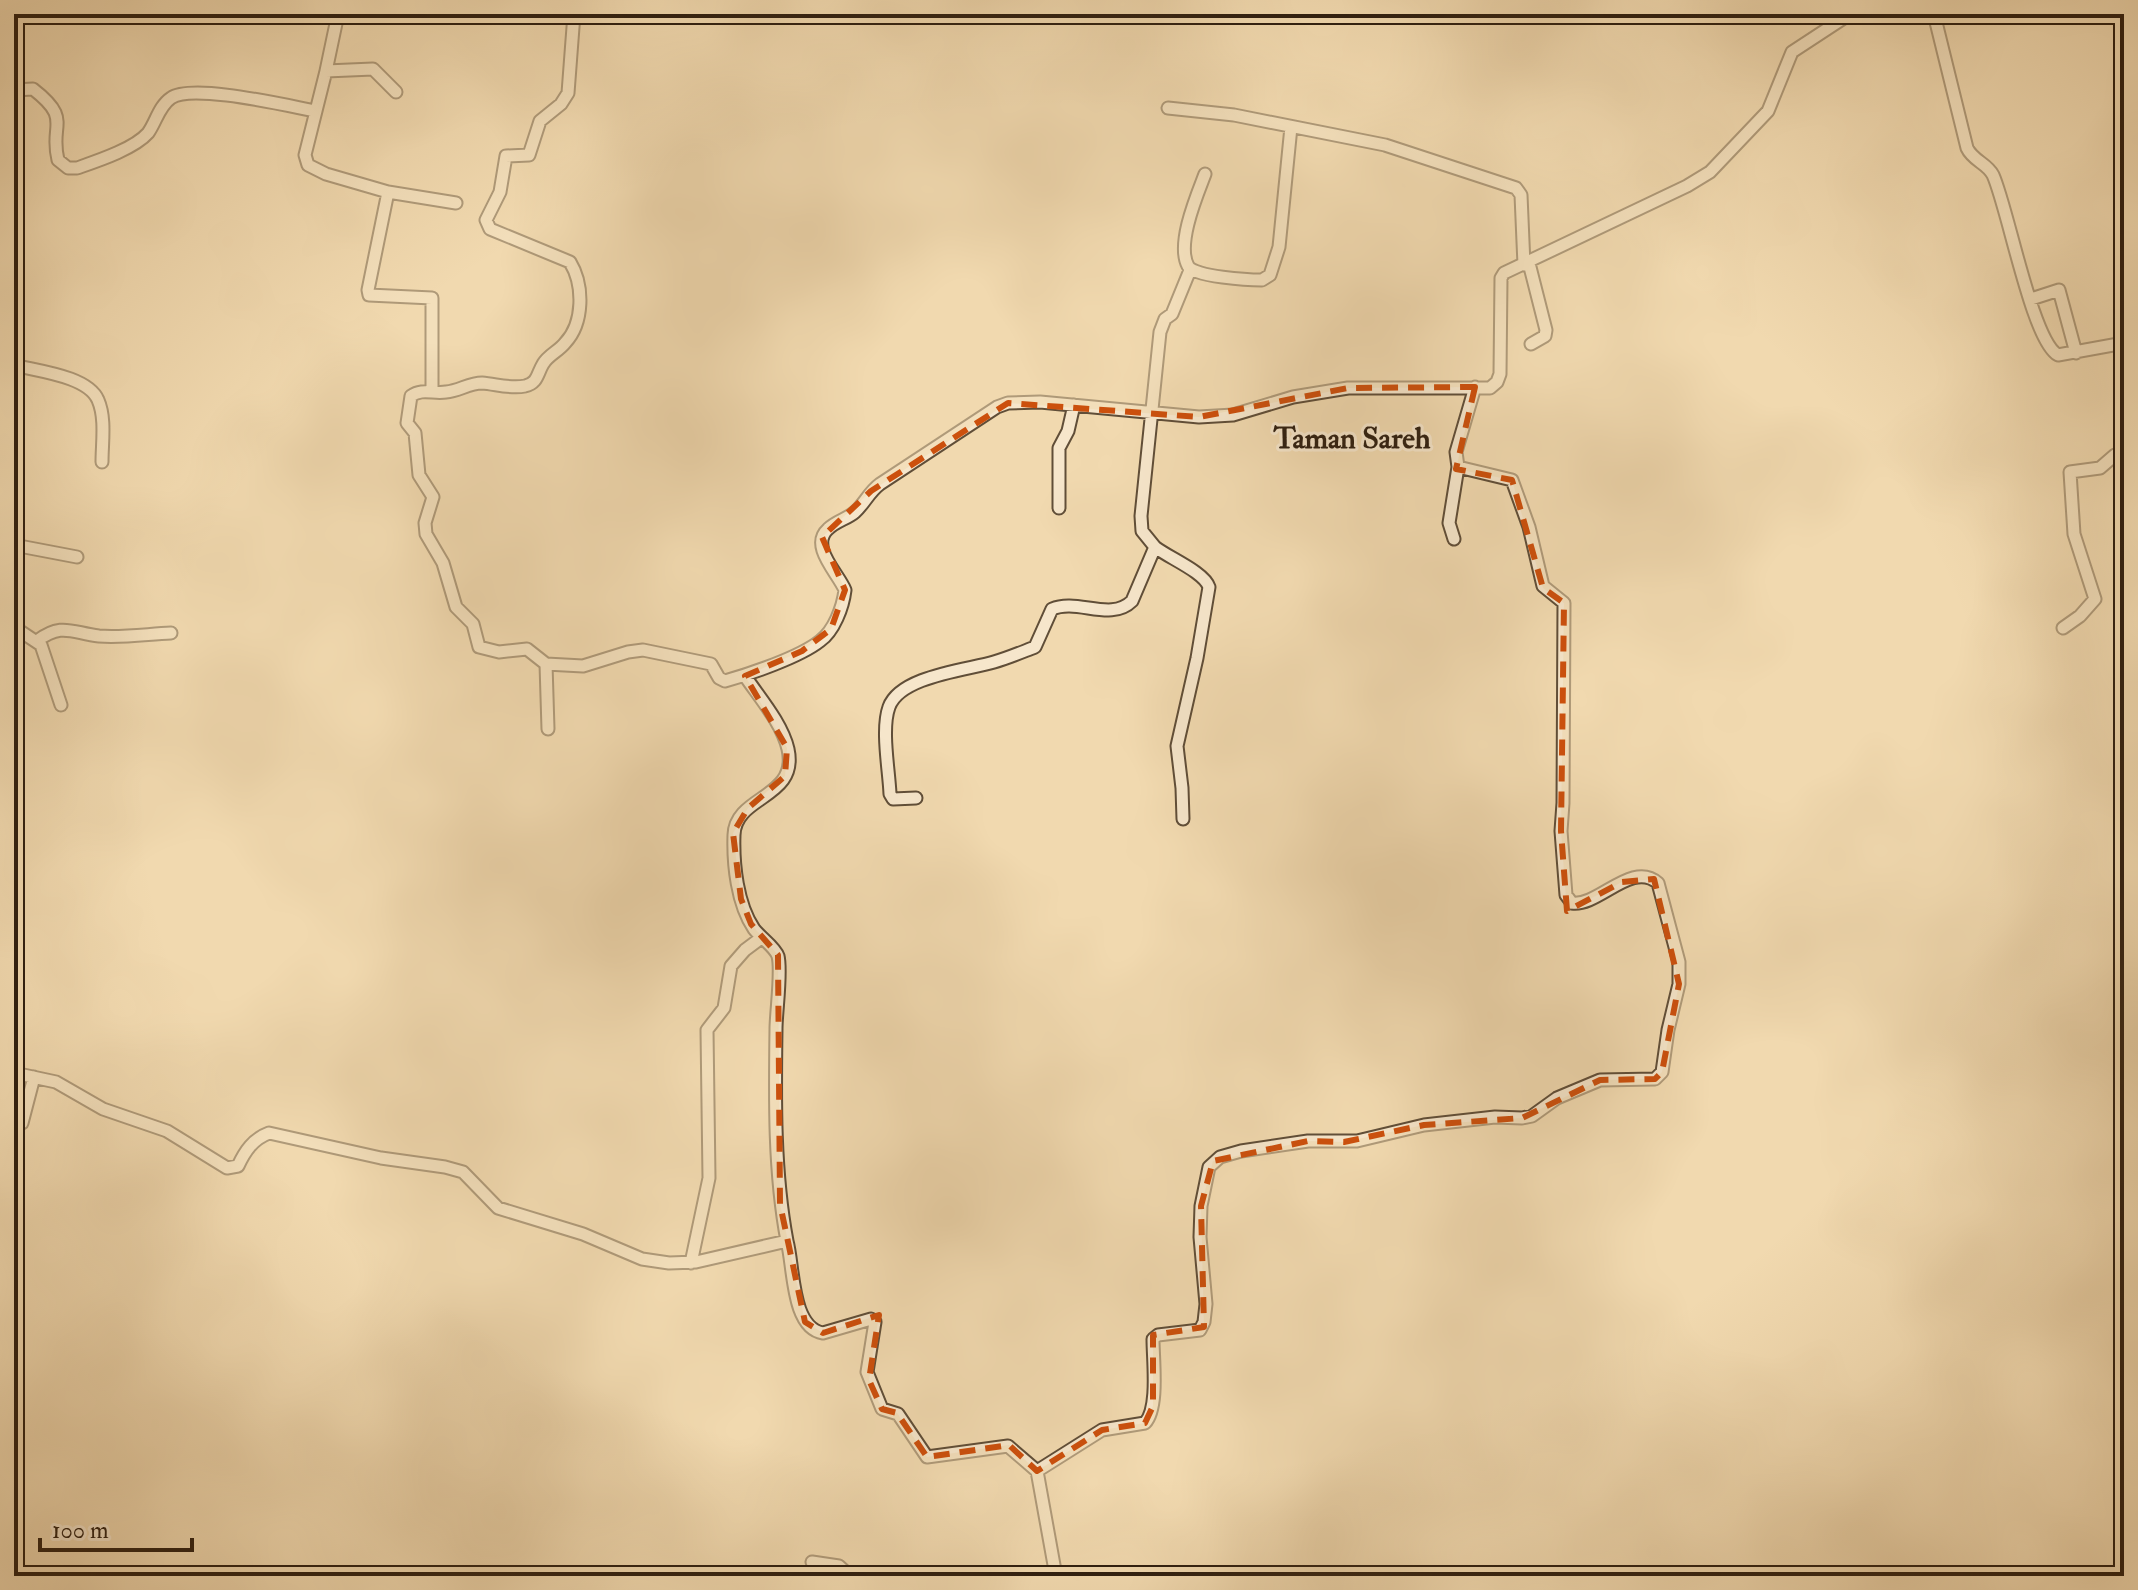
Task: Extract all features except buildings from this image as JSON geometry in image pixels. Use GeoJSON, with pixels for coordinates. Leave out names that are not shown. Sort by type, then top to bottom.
{"type":"FeatureCollection","features":[{"type":"Feature","properties":{"kind":"street"},"geometry":{"type":"LineString","coordinates":[[338,14],[305,155],[308,165],[326,174],[388,192],[456,203]]}},
{"type":"Feature","properties":{"kind":"street"},"geometry":{"type":"LineString","coordinates":[[574,14],[566,98],[540,121],[529,155],[505,157],[500,192],[486,220],[490,229],[570,262],[577,280],[580,303],[577,326],[567,342],[545,361],[532,384],[512,387],[473,384],[449,392],[419,391],[411,396],[406,417],[415,433],[419,475],[433,497],[425,523],[427,539],[443,563],[456,607],[473,624],[477,645],[488,651],[527,649],[546,664],[583,666],[628,652],[651,650],[711,664],[721,680],[745,676],[820,641],[831,629],[844,600],[845,590],[823,551],[822,537],[826,530],[858,510],[871,491],[997,407],[1008,403],[1040,402],[1199,417],[1233,415],[1293,397],[1348,388],[1490,388],[1499,378],[1501,278],[1504,273],[1687,186],[1710,172],[1768,111],[1792,52],[1850,14]]}},
{"type":"Feature","properties":{"kind":"street"},"geometry":{"type":"LineString","coordinates":[[1934,14],[1967,148],[1970,155],[1992,173],[2050,349],[2058,355],[2124,343]]}},
{"type":"Feature","properties":{"kind":"street"},"geometry":{"type":"LineString","coordinates":[[326,71],[373,69],[396,92]]}},
{"type":"Feature","properties":{"kind":"street"},"geometry":{"type":"LineString","coordinates":[[14,90],[33,89],[54,110],[59,125],[56,155],[68,168],[88,164],[140,141],[155,123],[164,105],[173,96],[186,93],[230,96],[316,111]]}},
{"type":"Feature","properties":{"kind":"street"},"geometry":{"type":"LineString","coordinates":[[1168,108],[1234,115],[1385,145],[1516,188],[1521,195],[1526,264],[1546,330],[1545,336],[1531,344]]}},
{"type":"Feature","properties":{"kind":"street"},"geometry":{"type":"LineString","coordinates":[[1205,174],[1189,214],[1187,266],[1190,270],[1262,280],[1270,275],[1279,247],[1291,127]]}},
{"type":"Feature","properties":{"kind":"street"},"geometry":{"type":"LineString","coordinates":[[388,192],[368,292],[371,296],[432,298],[432,391]]}},
{"type":"Feature","properties":{"kind":"street"},"geometry":{"type":"LineString","coordinates":[[1183,819],[1177,746],[1209,587],[1205,578],[1169,559],[1155,547],[1141,527],[1160,332],[1165,319],[1172,314],[1190,270]]}},
{"type":"Feature","properties":{"kind":"street"},"geometry":{"type":"LineString","coordinates":[[2031,299],[2059,290],[2076,353]]}},
{"type":"Feature","properties":{"kind":"street"},"geometry":{"type":"LineString","coordinates":[[14,365],[77,381],[93,391],[99,401],[103,420],[102,462]]}},
{"type":"Feature","properties":{"kind":"street"},"geometry":{"type":"LineString","coordinates":[[1454,539],[1449,523],[1458,467],[1456,452],[1475,387]]}},
{"type":"Feature","properties":{"kind":"street"},"geometry":{"type":"LineString","coordinates":[[1059,508],[1059,448],[1068,431],[1074,405]]}},
{"type":"Feature","properties":{"kind":"street"},"geometry":{"type":"LineString","coordinates":[[2063,628],[2080,616],[2095,599],[2074,534],[2070,472],[2100,468],[2115,455],[2124,455]]}},
{"type":"Feature","properties":{"kind":"street"},"geometry":{"type":"LineString","coordinates":[[1037,1471],[1102,1430],[1145,1423],[1153,1406],[1153,1339],[1158,1335],[1204,1327],[1206,1304],[1200,1237],[1201,1206],[1213,1161],[1241,1151],[1308,1141],[1344,1142],[1424,1125],[1495,1117],[1522,1118],[1532,1116],[1557,1098],[1600,1080],[1655,1079],[1662,1072],[1679,984],[1679,962],[1658,883],[1649,878],[1636,878],[1622,882],[1582,904],[1572,903],[1566,895],[1561,831],[1564,603],[1543,586],[1529,527],[1512,480],[1458,467]]}},
{"type":"Feature","properties":{"kind":"street"},"geometry":{"type":"LineString","coordinates":[[14,545],[77,557]]}},
{"type":"Feature","properties":{"kind":"street"},"geometry":{"type":"LineString","coordinates":[[916,798],[893,799],[890,794],[887,731],[890,704],[909,688],[929,678],[994,662],[1035,647],[1052,609],[1061,605],[1116,610],[1125,607],[1132,601],[1155,547]]}},
{"type":"Feature","properties":{"kind":"street"},"geometry":{"type":"LineString","coordinates":[[14,627],[37,641],[43,650],[61,705]]}},
{"type":"Feature","properties":{"kind":"street"},"geometry":{"type":"LineString","coordinates":[[37,641],[48,633],[70,629],[99,636],[171,633]]}},
{"type":"Feature","properties":{"kind":"street"},"geometry":{"type":"LineString","coordinates":[[546,664],[548,729]]}},
{"type":"Feature","properties":{"kind":"street"},"geometry":{"type":"LineString","coordinates":[[745,676],[782,734],[789,763],[777,788],[748,808],[737,820],[733,833],[741,899],[751,924],[778,957],[777,1144],[780,1204],[798,1304],[808,1326],[818,1333],[873,1320],[875,1327],[867,1364],[869,1380],[882,1409],[898,1414],[927,1457],[1008,1446],[1037,1471],[1056,1576]]}},
{"type":"Feature","properties":{"kind":"street"},"geometry":{"type":"LineString","coordinates":[[691,1263],[709,1178],[707,1030],[724,1008],[731,966],[761,938]]}},
{"type":"Feature","properties":{"kind":"street"},"geometry":{"type":"LineString","coordinates":[[14,1073],[68,1088],[103,1109],[167,1131],[227,1168],[238,1166],[245,1150],[269,1133],[381,1158],[463,1172],[498,1208],[583,1234],[642,1259],[691,1263],[787,1241]]}},
{"type":"Feature","properties":{"kind":"street"},"geometry":{"type":"LineString","coordinates":[[22,1123],[34,1077]]}},
{"type":"Feature","properties":{"kind":"street"},"geometry":{"type":"LineString","coordinates":[[812,1562],[839,1566],[850,1576]]}},
{"type":"Feature","properties":{"kind":"highlighted area"},"geometry":{"type":"Polygon","coordinates":[[[1475,387],[1456,469],[1512,480],[1543,588],[1564,603],[1561,831],[1567,911],[1622,882],[1654,879],[1679,984],[1662,1072],[1655,1079],[1600,1080],[1522,1118],[1424,1125],[1344,1142],[1308,1141],[1213,1161],[1201,1206],[1204,1327],[1153,1335],[1153,1406],[1145,1423],[1102,1430],[1037,1471],[1009,1445],[927,1457],[897,1413],[882,1409],[869,1380],[879,1315],[823,1333],[805,1322],[780,1204],[778,955],[751,924],[741,899],[733,833],[748,808],[785,776],[787,748],[745,676],[802,651],[831,629],[845,590],[822,537],[871,491],[1008,403],[1199,417],[1348,388],[1475,387]]]}},
{"type":"Feature","properties":{"kind":"district","name":"Taman Sareh"},"geometry":{"type":"Point","coordinates":[1352,438]}}]}
